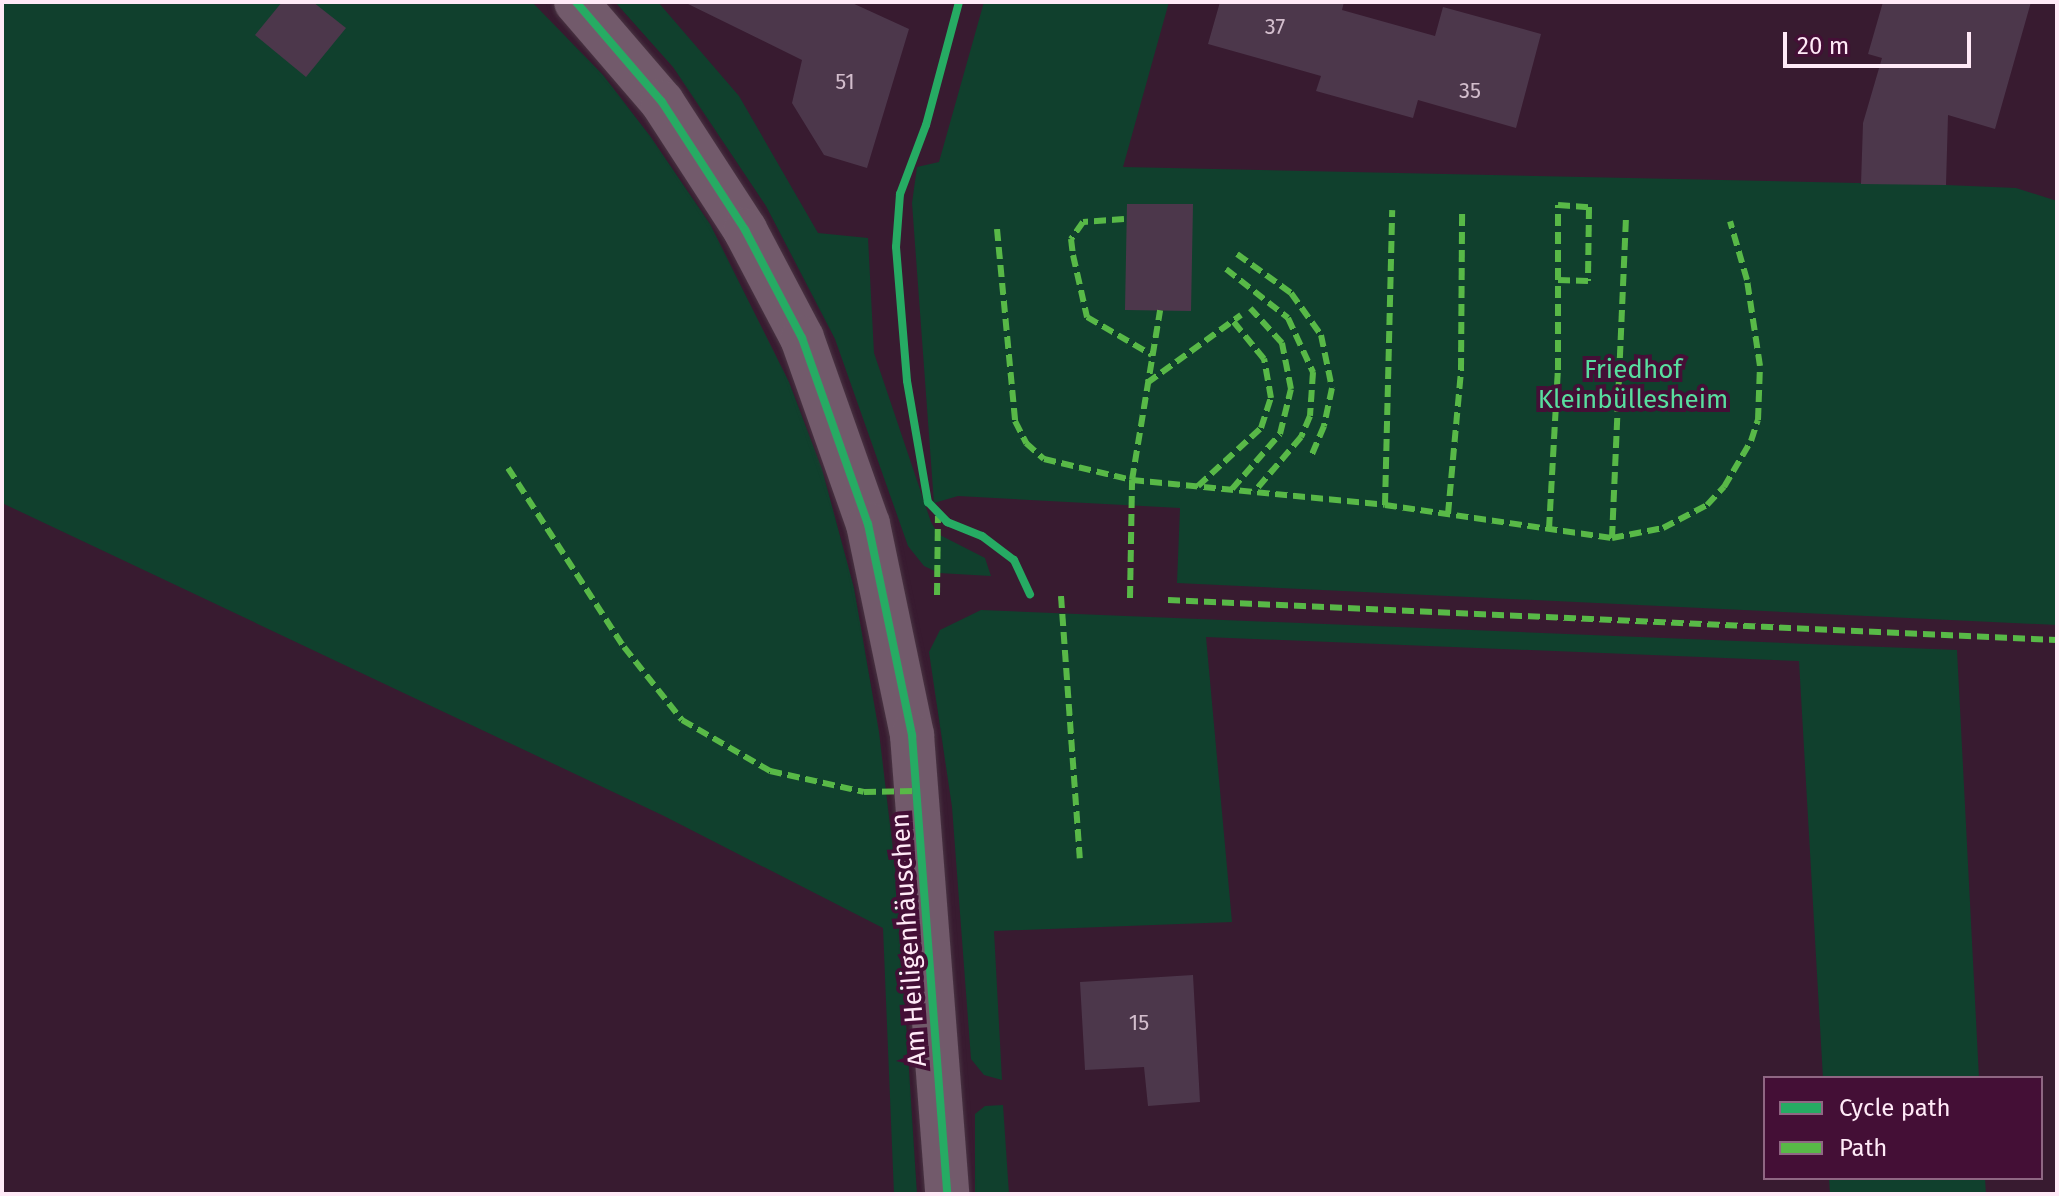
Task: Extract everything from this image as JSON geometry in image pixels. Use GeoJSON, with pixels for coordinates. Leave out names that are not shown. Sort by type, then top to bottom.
{"type":"FeatureCollection","features":[{"type":"Feature","properties":{"kind":"street","name":"Am Heiligenhäuschen"},"geometry":{"type":"LineString","coordinates":[[576,2],[662,102],[745,230],[802,338],[849,460],[886,597],[912,735],[947,1194]]}},
{"type":"Feature","properties":{"kind":"green space"},"geometry":{"type":"Polygon","coordinates":[[[2,2],[532,2],[603,75],[650,136],[710,224],[789,382],[822,469],[854,588],[879,732],[897,884],[917,1194],[894,1194],[883,928],[664,816],[2,503],[2,2]]]}},
{"type":"Feature","properties":{"kind":"green space"},"geometry":{"type":"Polygon","coordinates":[[[615,2],[658,2],[739,96],[818,233],[868,238],[874,353],[931,522],[938,534],[985,558],[991,576],[939,573],[924,566],[908,546],[835,339],[766,206],[673,67],[615,2]]]}},
{"type":"Feature","properties":{"kind":"green space","name":"Friedhof Kleinbüllesheim"},"geometry":{"type":"Polygon","coordinates":[[[984,2],[1169,2],[1123,167],[1946,185],[2016,188],[2057,201],[2057,625],[1177,583],[1180,508],[958,496],[934,503],[912,203],[917,167],[939,162],[984,2]]]}},
{"type":"Feature","properties":{"kind":"green space"},"geometry":{"type":"Polygon","coordinates":[[[981,610],[1957,650],[1979,1076],[1823,1076],[1799,661],[1206,637],[1232,922],[994,931],[1002,1080],[984,1075],[971,1059],[952,807],[929,652],[940,630],[981,610]]]}},
{"type":"Feature","properties":{"kind":"green space"},"geometry":{"type":"Polygon","coordinates":[[[1003,1105],[1009,1194],[975,1194],[975,1114],[985,1106],[1003,1105]]]}},
{"type":"Feature","properties":{"kind":"green space"},"geometry":{"type":"Polygon","coordinates":[[[1829,1180],[1985,1180],[1986,1194],[1830,1194],[1829,1180]]]}},
{"type":"Feature","properties":{"kind":"building"},"geometry":{"type":"Polygon","coordinates":[[[282,2],[313,2],[346,28],[306,77],[255,35],[282,2]]]}},
{"type":"Feature","properties":{"kind":"building"},"geometry":{"type":"Polygon","coordinates":[[[684,2],[850,2],[909,29],[867,168],[824,155],[792,103],[802,60],[684,2]]]}},
{"type":"Feature","properties":{"kind":"building"},"geometry":{"type":"Polygon","coordinates":[[[1220,2],[1344,2],[1342,10],[1435,36],[1443,7],[1541,34],[1516,128],[1418,100],[1413,118],[1316,91],[1321,76],[1208,44],[1220,2]]]}},
{"type":"Feature","properties":{"kind":"building"},"geometry":{"type":"Polygon","coordinates":[[[1883,2],[2031,2],[1995,129],[1948,115],[1946,185],[1861,184],[1863,123],[1882,58],[1868,54],[1883,2]]]}},
{"type":"Feature","properties":{"kind":"building"},"geometry":{"type":"Polygon","coordinates":[[[1127,204],[1193,204],[1191,311],[1125,310],[1127,204]]]}},
{"type":"Feature","properties":{"kind":"building"},"geometry":{"type":"Polygon","coordinates":[[[1193,975],[1200,1102],[1148,1106],[1144,1067],[1085,1070],[1080,982],[1193,975]]]}},
{"type":"Feature","properties":{"kind":"marked path"},"geometry":{"type":"LineString","coordinates":[[1549,529],[1558,370],[1558,205],[1589,207],[1588,281],[1558,280]]}},
{"type":"Feature","properties":{"kind":"marked path"},"geometry":{"type":"LineString","coordinates":[[1448,514],[1461,370],[1462,208]]}},
{"type":"Feature","properties":{"kind":"marked path"},"geometry":{"type":"LineString","coordinates":[[1385,505],[1392,210]]}},
{"type":"Feature","properties":{"kind":"marked path"},"geometry":{"type":"LineString","coordinates":[[1612,538],[1626,214]]}},
{"type":"Feature","properties":{"kind":"marked path"},"geometry":{"type":"LineString","coordinates":[[1124,219],[1083,222],[1071,239],[1073,255],[1087,317],[1152,355]]}},
{"type":"Feature","properties":{"kind":"marked path"},"geometry":{"type":"LineString","coordinates":[[997,229],[1015,421],[1026,443],[1044,459],[1132,480],[1385,505],[1612,538],[1663,528],[1707,505],[1724,487],[1751,441],[1758,420],[1760,366],[1747,280],[1730,221]]}},
{"type":"Feature","properties":{"kind":"marked path"},"geometry":{"type":"LineString","coordinates":[[1237,254],[1291,293],[1321,335],[1332,388],[1324,426],[1311,457]]}},
{"type":"Feature","properties":{"kind":"marked path"},"geometry":{"type":"LineString","coordinates":[[1226,269],[1288,318],[1313,372],[1310,416],[1301,437],[1254,492]]}},
{"type":"Feature","properties":{"kind":"marked path"},"geometry":{"type":"LineString","coordinates":[[1232,489],[1280,434],[1291,389],[1282,343],[1250,308]]}},
{"type":"Feature","properties":{"kind":"marked path"},"geometry":{"type":"LineString","coordinates":[[1130,598],[1132,480],[1160,310]]}},
{"type":"Feature","properties":{"kind":"marked path"},"geometry":{"type":"LineString","coordinates":[[1147,383],[1241,315]]}},
{"type":"Feature","properties":{"kind":"marked path"},"geometry":{"type":"LineString","coordinates":[[1198,486],[1261,428],[1271,398],[1264,359],[1233,321]]}},
{"type":"Feature","properties":{"kind":"marked path"},"geometry":{"type":"LineString","coordinates":[[508,468],[624,647],[682,720],[770,771],[864,792],[917,791]]}},
{"type":"Feature","properties":{"kind":"marked path"},"geometry":{"type":"LineString","coordinates":[[937,595],[938,516]]}},
{"type":"Feature","properties":{"kind":"marked path"},"geometry":{"type":"LineString","coordinates":[[1061,596],[1080,858]]}},
{"type":"Feature","properties":{"kind":"marked path"},"geometry":{"type":"LineString","coordinates":[[1168,600],[2057,640]]}},
{"type":"Feature","properties":{"kind":"cycle path"},"geometry":{"type":"LineString","coordinates":[[576,2],[662,102],[745,230],[802,338],[868,524],[912,735],[947,1194]]}},
{"type":"Feature","properties":{"kind":"cycle path"},"geometry":{"type":"LineString","coordinates":[[959,2],[926,125],[900,194],[896,247],[907,381],[928,502],[947,522],[982,536],[1014,560],[1030,595]]}}]}
